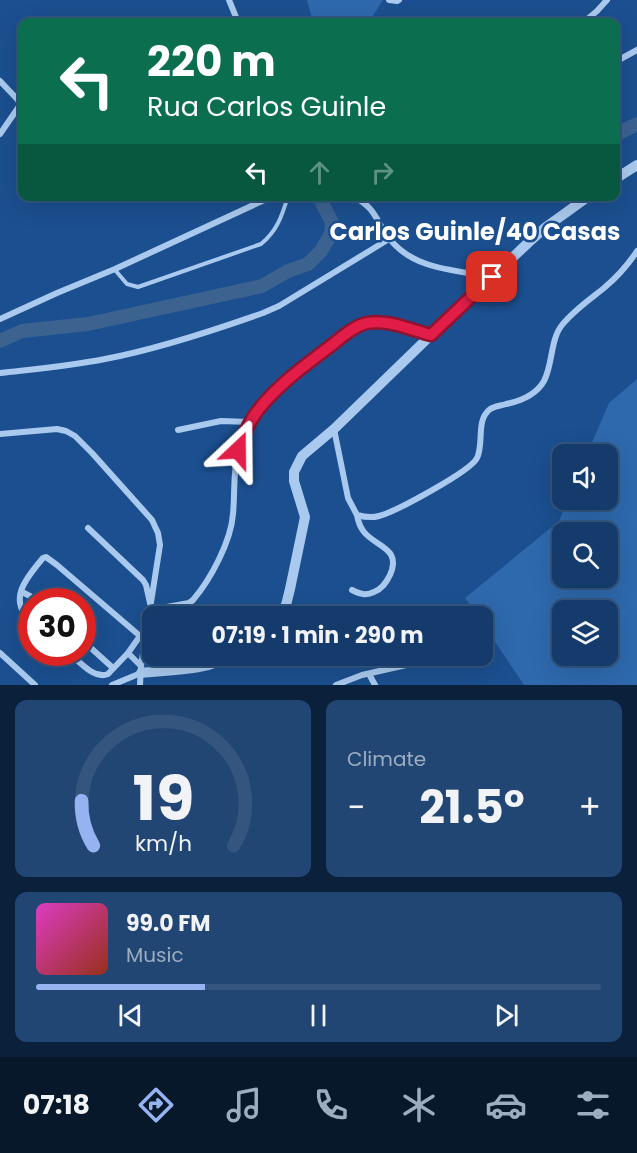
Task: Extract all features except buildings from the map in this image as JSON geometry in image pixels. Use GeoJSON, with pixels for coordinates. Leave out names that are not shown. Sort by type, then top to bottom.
{"type":"FeatureCollection","features":[{"type":"Feature","properties":{"kind":"street"},"geometry":{"type":"LineString","coordinates":[[230,0],[237,18]]}},
{"type":"Feature","properties":{"kind":"street"},"geometry":{"type":"LineString","coordinates":[[389,0],[396,2],[399,0]]}},
{"type":"Feature","properties":{"kind":"street"},"geometry":{"type":"LineString","coordinates":[[589,18],[607,0]]}},
{"type":"Feature","properties":{"kind":"street"},"geometry":{"type":"LineString","coordinates":[[620,59],[637,50]]}},
{"type":"Feature","properties":{"kind":"street"},"geometry":{"type":"LineString","coordinates":[[0,81],[18,100]]}},
{"type":"Feature","properties":{"kind":"street"},"geometry":{"type":"LineString","coordinates":[[0,134],[18,108]]}},
{"type":"Feature","properties":{"kind":"street"},"geometry":{"type":"LineString","coordinates":[[620,176],[637,165]]}},
{"type":"Feature","properties":{"kind":"street"},"geometry":{"type":"LineString","coordinates":[[0,319],[262,201]]}},
{"type":"Feature","properties":{"kind":"street"},"geometry":{"type":"LineString","coordinates":[[360,201],[369,207],[389,239],[406,254],[430,266],[492,277]]}},
{"type":"Feature","properties":{"kind":"street"},"geometry":{"type":"LineString","coordinates":[[285,606],[305,517],[294,481],[294,472],[302,456],[334,429],[546,227],[582,201]]}},
{"type":"Feature","properties":{"kind":"street"},"geometry":{"type":"LineString","coordinates":[[0,373],[105,359],[159,346],[254,316],[279,306],[389,239]]}},
{"type":"Feature","properties":{"kind":"street"},"geometry":{"type":"LineString","coordinates":[[357,515],[378,517],[449,480],[473,464],[479,453],[486,413],[492,408],[525,399],[537,391],[545,380],[560,327],[621,272],[637,251]]}},
{"type":"Feature","properties":{"kind":"street"},"geometry":{"type":"LineString","coordinates":[[166,606],[189,603],[193,600],[216,564],[231,529],[238,450],[250,422],[272,395],[298,371],[349,332],[367,323],[382,323],[431,335]]}},
{"type":"Feature","properties":{"kind":"street"},"geometry":{"type":"LineString","coordinates":[[178,430],[221,421],[250,422]]}},
{"type":"Feature","properties":{"kind":"street"},"geometry":{"type":"LineString","coordinates":[[0,434],[57,429],[66,431],[75,436],[92,453],[145,511],[158,533],[160,545],[151,606]]}},
{"type":"Feature","properties":{"kind":"street"},"geometry":{"type":"LineString","coordinates":[[334,429],[348,498],[360,525],[365,533],[390,553],[393,560],[393,567],[380,589],[364,595],[352,590]]}},
{"type":"Feature","properties":{"kind":"street"},"geometry":{"type":"LineString","coordinates":[[88,528],[143,580],[151,606]]}},
{"type":"Feature","properties":{"kind":"street"},"geometry":{"type":"LineString","coordinates":[[23,588],[29,574],[43,558],[48,558],[83,588]]}},
{"type":"Feature","properties":{"kind":"street"},"geometry":{"type":"LineString","coordinates":[[84,666],[100,676],[108,674],[140,636],[96,599]]}},
{"type":"Feature","properties":{"kind":"street"},"geometry":{"type":"LineString","coordinates":[[0,653],[35,685]]}},
{"type":"Feature","properties":{"kind":"street"},"geometry":{"type":"LineString","coordinates":[[96,653],[113,668]]}},
{"type":"Feature","properties":{"kind":"street"},"geometry":{"type":"LineString","coordinates":[[128,653],[141,670]]}},
{"type":"Feature","properties":{"kind":"street"},"geometry":{"type":"LineString","coordinates":[[140,685],[142,664]]}},
{"type":"Feature","properties":{"kind":"street"},"geometry":{"type":"LineString","coordinates":[[116,684],[141,670],[195,666]]}},
{"type":"Feature","properties":{"kind":"street"},"geometry":{"type":"LineString","coordinates":[[336,685],[403,666]]}},
{"type":"Feature","properties":{"kind":"street"},"geometry":{"type":"LineString","coordinates":[[369,674],[375,685]]}},
{"type":"Feature","properties":{"kind":"lane"},"geometry":{"type":"LineString","coordinates":[[115,269],[127,284],[138,287],[261,244],[274,232],[287,201]]}},
{"type":"Feature","properties":{"kind":"shaded area"},"geometry":{"type":"Polygon","coordinates":[[[307,0],[383,0],[372,18],[312,18],[307,0]]]}},
{"type":"Feature","properties":{"kind":"shaded area"},"geometry":{"type":"Polygon","coordinates":[[[637,379],[637,685],[524,685],[493,639],[493,606],[471,606],[465,598],[552,527],[552,588],[618,588],[618,522],[558,522],[564,510],[618,510],[618,444],[591,444],[609,403],[637,379]]]}},
{"type":"Feature","properties":{"kind":"waterway"},"geometry":{"type":"LineString","coordinates":[[620,132],[637,124]]}},
{"type":"Feature","properties":{"kind":"waterway"},"geometry":{"type":"LineString","coordinates":[[0,341],[22,331],[88,324],[262,286],[288,271],[308,264],[321,251],[331,234],[332,222],[322,201]]}},
{"type":"Feature","properties":{"kind":"district","name":"Carlos Guinle/40 Casas"},"geometry":{"type":"Point","coordinates":[475,231]}},
{"type":"Feature","properties":{"kind":"route"},"geometry":{"type":"LineString","coordinates":[[238,450],[250,422],[272,395],[298,371],[349,332],[367,323],[382,323],[431,335],[492,277]]}}]}
